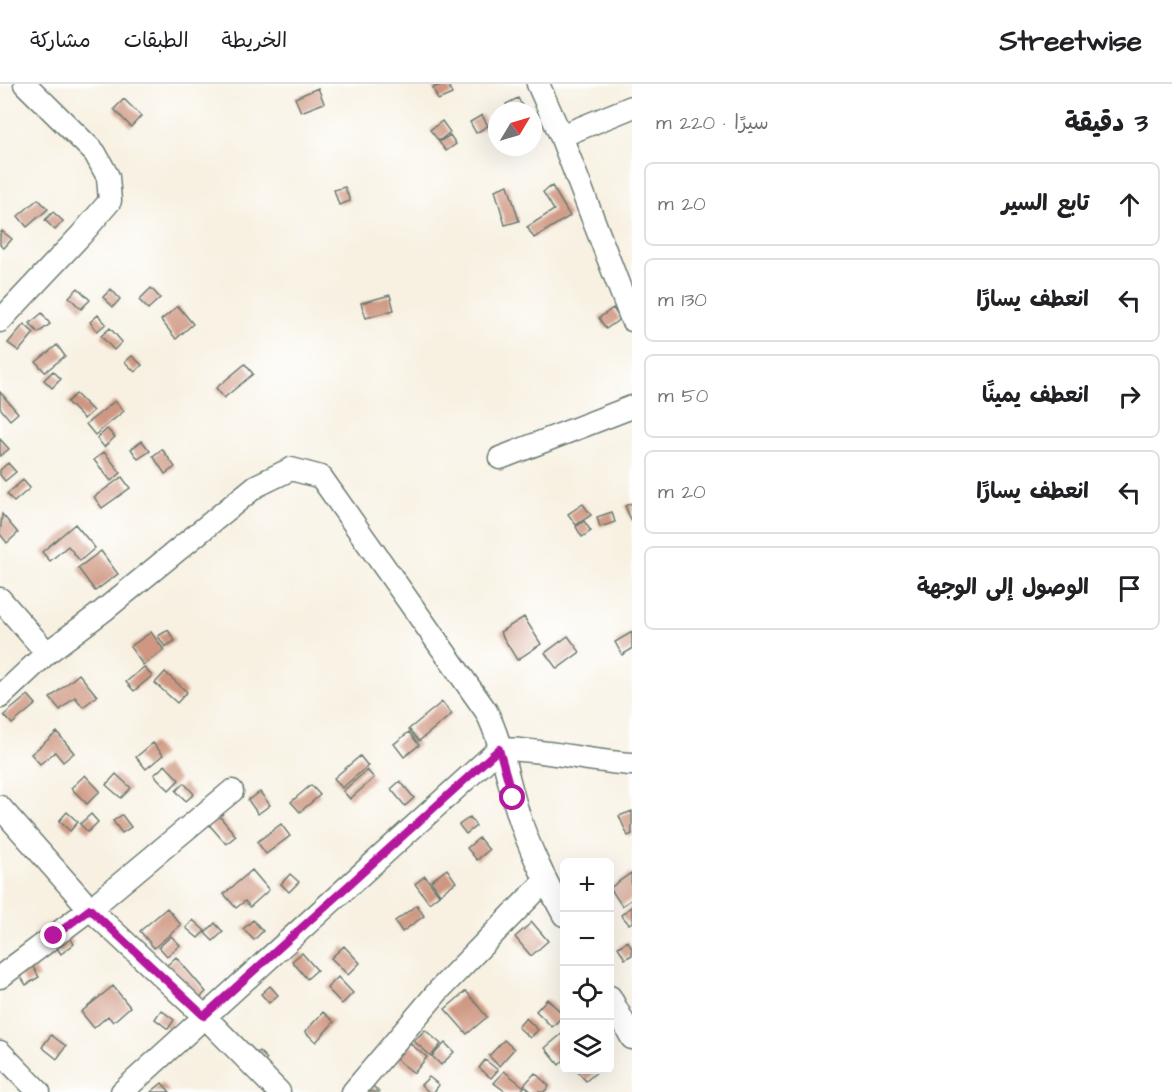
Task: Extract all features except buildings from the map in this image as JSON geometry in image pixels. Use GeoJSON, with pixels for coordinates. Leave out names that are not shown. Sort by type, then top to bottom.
{"type":"FeatureCollection","features":[{"type":"Feature","properties":{"kind":"street"},"geometry":{"type":"LineString","coordinates":[[0,321],[110,201],[108,177],[94,153],[25,84]]}},
{"type":"Feature","properties":{"kind":"street"},"geometry":{"type":"LineString","coordinates":[[538,84],[561,136],[632,320]]}},
{"type":"Feature","properties":{"kind":"street"},"geometry":{"type":"LineString","coordinates":[[561,136],[632,108]]}},
{"type":"Feature","properties":{"kind":"street"},"geometry":{"type":"LineString","coordinates":[[500,458],[632,407]]}},
{"type":"Feature","properties":{"kind":"street"},"geometry":{"type":"LineString","coordinates":[[0,697],[47,653],[103,611],[256,486],[291,470],[321,477],[486,711],[495,728],[518,815],[546,881],[562,912]]}},
{"type":"Feature","properties":{"kind":"street"},"geometry":{"type":"LineString","coordinates":[[0,599],[47,653]]}},
{"type":"Feature","properties":{"kind":"street"},"geometry":{"type":"LineString","coordinates":[[122,1092],[499,749],[525,749],[585,760],[632,764]]}},
{"type":"Feature","properties":{"kind":"street"},"geometry":{"type":"LineString","coordinates":[[0,977],[90,909],[232,790]]}},
{"type":"Feature","properties":{"kind":"street"},"geometry":{"type":"LineString","coordinates":[[0,807],[90,909],[204,1016],[279,1092]]}},
{"type":"Feature","properties":{"kind":"street"},"geometry":{"type":"LineString","coordinates":[[353,1092],[439,990],[546,881]]}},
{"type":"Feature","properties":{"kind":"street"},"geometry":{"type":"LineString","coordinates":[[614,1006],[632,1038]]}},
{"type":"Feature","properties":{"kind":"street"},"geometry":{"type":"LineString","coordinates":[[0,1052],[39,1092]]}},
{"type":"Feature","properties":{"kind":"route"},"geometry":{"type":"LineString","coordinates":[[54,936],[90,909],[204,1016],[499,749],[513,798]]}}]}
